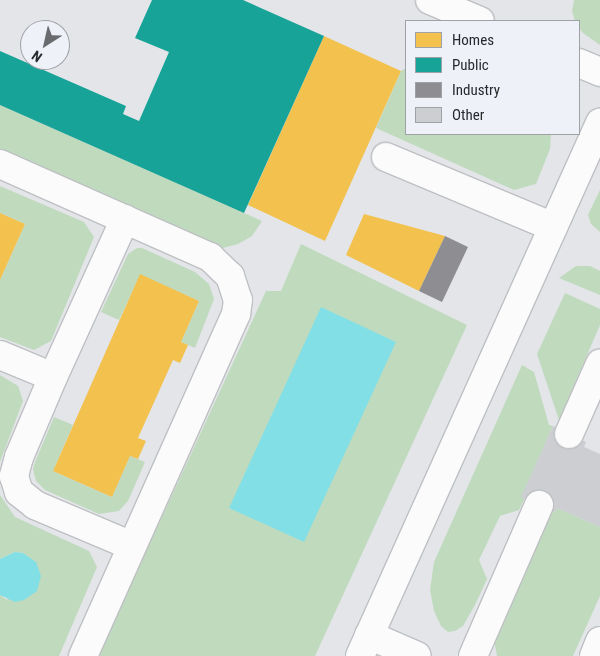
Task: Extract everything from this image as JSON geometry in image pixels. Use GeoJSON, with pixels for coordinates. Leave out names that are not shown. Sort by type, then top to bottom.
{"type":"FeatureCollection","features":[{"type":"Feature","properties":{"kind":"lane"},"geometry":{"type":"LineString","coordinates":[[430,0],[478,20]]}},
{"type":"Feature","properties":{"kind":"lane"},"geometry":{"type":"LineString","coordinates":[[580,63],[600,72]]}},
{"type":"Feature","properties":{"kind":"lane"},"geometry":{"type":"LineString","coordinates":[[417,656],[365,646],[600,123]]}},
{"type":"Feature","properties":{"kind":"lane"},"geometry":{"type":"LineString","coordinates":[[386,157],[553,228]]}},
{"type":"Feature","properties":{"kind":"lane"},"geometry":{"type":"LineString","coordinates":[[0,164],[210,257],[230,276],[238,300],[236,314],[83,656]]}},
{"type":"Feature","properties":{"kind":"lane"},"geometry":{"type":"LineString","coordinates":[[125,219],[18,457],[14,476],[19,492],[35,504],[132,546]]}},
{"type":"Feature","properties":{"kind":"lane"},"geometry":{"type":"LineString","coordinates":[[0,355],[53,377]]}},
{"type":"Feature","properties":{"kind":"lane"},"geometry":{"type":"LineString","coordinates":[[569,434],[600,364]]}},
{"type":"Feature","properties":{"kind":"lane"},"geometry":{"type":"LineString","coordinates":[[473,656],[539,505]]}},
{"type":"Feature","properties":{"kind":"lane"},"geometry":{"type":"LineString","coordinates":[[594,656],[600,641]]}},
{"type":"Feature","properties":{"kind":"green space"},"geometry":{"type":"Polygon","coordinates":[[[574,0],[600,0],[600,45],[583,33],[580,29],[580,20],[575,20],[572,11],[574,0]]]}},
{"type":"Feature","properties":{"kind":"green space"},"geometry":{"type":"Polygon","coordinates":[[[405,69],[405,135],[551,135],[550,149],[536,184],[514,190],[376,128],[401,71],[405,69]]]}},
{"type":"Feature","properties":{"kind":"green space"},"geometry":{"type":"Polygon","coordinates":[[[0,105],[262,221],[252,236],[238,244],[223,248],[204,244],[0,152],[0,105]]]}},
{"type":"Feature","properties":{"kind":"green space"},"geometry":{"type":"Polygon","coordinates":[[[0,186],[84,222],[94,237],[51,341],[34,350],[0,337],[0,280],[25,224],[0,213],[0,186]]]}},
{"type":"Feature","properties":{"kind":"green space"},"geometry":{"type":"Polygon","coordinates":[[[600,190],[600,232],[591,224],[588,215],[600,190]]]}},
{"type":"Feature","properties":{"kind":"green space"},"geometry":{"type":"Polygon","coordinates":[[[301,244],[467,325],[315,656],[98,656],[266,291],[281,291],[301,244]]]}},
{"type":"Feature","properties":{"kind":"green space"},"geometry":{"type":"Polygon","coordinates":[[[137,248],[142,248],[195,272],[209,284],[214,299],[195,348],[181,342],[199,301],[140,275],[119,320],[101,312],[128,254],[137,248]]]}},
{"type":"Feature","properties":{"kind":"green space"},"geometry":{"type":"Polygon","coordinates":[[[576,266],[590,266],[600,271],[600,295],[559,278],[576,266]]]}},
{"type":"Feature","properties":{"kind":"green space"},"geometry":{"type":"Polygon","coordinates":[[[565,293],[600,309],[600,325],[559,420],[537,354],[565,293]]]}},
{"type":"Feature","properties":{"kind":"green space"},"geometry":{"type":"Polygon","coordinates":[[[522,365],[534,372],[549,425],[553,426],[522,496],[525,498],[519,510],[500,516],[479,560],[487,579],[475,605],[463,626],[455,631],[448,632],[441,626],[434,611],[430,590],[434,562],[522,365]]]}},
{"type":"Feature","properties":{"kind":"green space"},"geometry":{"type":"Polygon","coordinates":[[[0,375],[18,386],[23,401],[0,462],[0,375]]]}},
{"type":"Feature","properties":{"kind":"green space"},"geometry":{"type":"Polygon","coordinates":[[[54,417],[73,425],[53,471],[112,497],[130,456],[145,462],[128,501],[119,511],[99,514],[45,490],[36,481],[33,469],[54,417]]]}},
{"type":"Feature","properties":{"kind":"green space"},"geometry":{"type":"Polygon","coordinates":[[[0,495],[15,517],[89,551],[97,567],[59,656],[0,656],[0,595],[7,600],[23,553],[15,552],[0,559],[0,495]]]}},
{"type":"Feature","properties":{"kind":"green space"},"geometry":{"type":"Polygon","coordinates":[[[557,508],[600,527],[600,596],[573,656],[497,656],[494,640],[552,511],[555,512],[557,508]]]}},
{"type":"Feature","properties":{"kind":"water"},"geometry":{"type":"Polygon","coordinates":[[[321,307],[396,342],[304,542],[229,508],[321,307]]]}},
{"type":"Feature","properties":{"kind":"water"},"geometry":{"type":"Polygon","coordinates":[[[15,552],[23,553],[36,562],[41,576],[37,591],[24,600],[15,602],[0,595],[0,559],[15,552]]]}},
{"type":"Feature","properties":{"kind":"building: Homes"},"geometry":{"type":"Polygon","coordinates":[[[324,36],[401,71],[325,241],[248,205],[324,36]]]}},
{"type":"Feature","properties":{"kind":"building: Homes"},"geometry":{"type":"Polygon","coordinates":[[[0,213],[25,224],[0,280],[0,213]]]}},
{"type":"Feature","properties":{"kind":"building: Homes"},"geometry":{"type":"Polygon","coordinates":[[[364,214],[445,236],[419,291],[346,255],[364,214]]]}},
{"type":"Feature","properties":{"kind":"building: Homes"},"geometry":{"type":"Polygon","coordinates":[[[140,274],[199,301],[181,342],[188,345],[180,363],[173,360],[138,438],[146,441],[138,459],[130,456],[112,497],[53,471],[140,274]]]}},
{"type":"Feature","properties":{"kind":"building: Public"},"geometry":{"type":"Polygon","coordinates":[[[152,0],[243,0],[324,36],[244,213],[0,105],[0,51],[20,60],[20,70],[44,70],[126,106],[123,114],[139,121],[169,52],[135,38],[152,0]]]}},
{"type":"Feature","properties":{"kind":"building: Industry"},"geometry":{"type":"Polygon","coordinates":[[[445,236],[468,247],[442,302],[419,291],[445,236]]]}},
{"type":"Feature","properties":{"kind":"building: Other"},"geometry":{"type":"Polygon","coordinates":[[[553,426],[586,442],[584,447],[600,454],[600,527],[557,508],[555,512],[521,497],[553,426]]]}}]}
